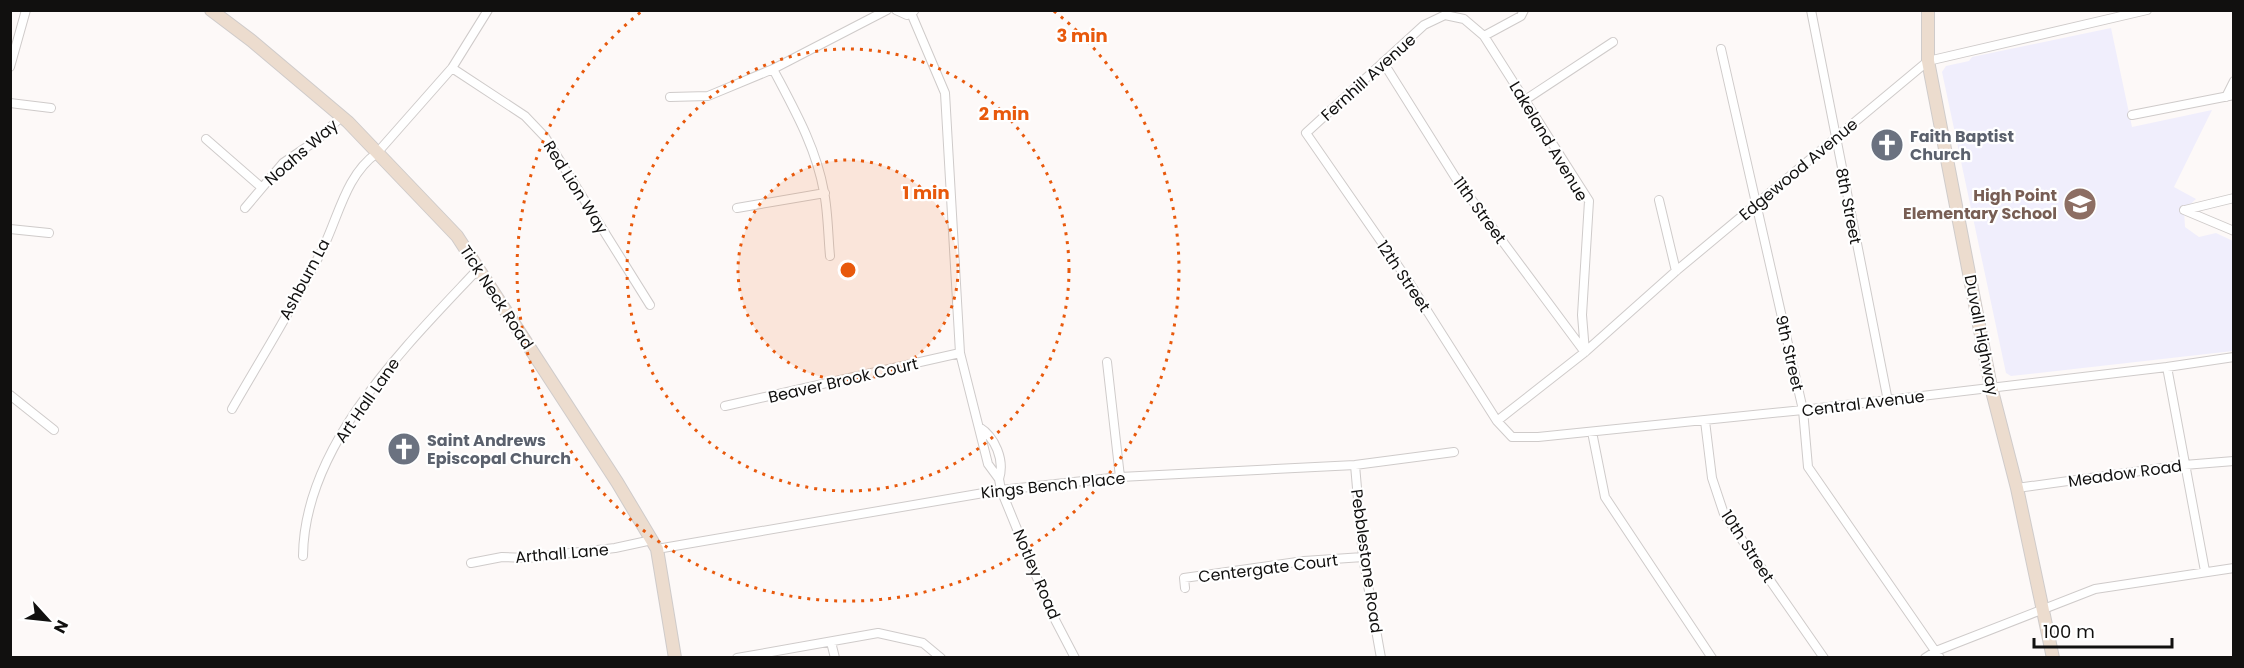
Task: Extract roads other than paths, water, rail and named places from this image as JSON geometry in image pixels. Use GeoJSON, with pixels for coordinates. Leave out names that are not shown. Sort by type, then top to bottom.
{"type":"FeatureCollection","features":[{"type":"Feature","properties":{"kind":"street"},"geometry":{"type":"LineString","coordinates":[[10,67],[26,10]]}},
{"type":"Feature","properties":{"kind":"street","name":"Tick Neck Road"},"geometry":{"type":"LineString","coordinates":[[211,10],[252,41],[341,117],[457,236],[654,544],[675,657]]}},
{"type":"Feature","properties":{"kind":"street","name":"Ashburn La"},"geometry":{"type":"LineString","coordinates":[[232,409],[324,247],[347,190],[365,161],[377,153],[452,68],[488,10]]}},
{"type":"Feature","properties":{"kind":"street"},"geometry":{"type":"LineString","coordinates":[[670,97],[708,96],[773,69],[888,10]]}},
{"type":"Feature","properties":{"kind":"street"},"geometry":{"type":"LineString","coordinates":[[896,10],[903,14],[912,12],[945,93],[960,353]]}},
{"type":"Feature","properties":{"kind":"street"},"geometry":{"type":"LineString","coordinates":[[1484,36],[1521,16],[1524,10]]}},
{"type":"Feature","properties":{"kind":"street","name":"8th Street"},"geometry":{"type":"LineString","coordinates":[[1811,10],[1887,401]]}},
{"type":"Feature","properties":{"kind":"street","name":"Duvall Highway"},"geometry":{"type":"LineString","coordinates":[[1928,10],[1928,61],[1991,387],[2017,488],[2053,657]]}},
{"type":"Feature","properties":{"kind":"street","name":"Edgewood Avenue"},"geometry":{"type":"LineString","coordinates":[[1497,421],[1585,352],[1676,271],[1928,61],[2146,10]]}},
{"type":"Feature","properties":{"kind":"street","name":"Fernhill Avenue"},"geometry":{"type":"LineString","coordinates":[[1306,133],[1424,25],[1445,15],[1464,20]]}},
{"type":"Feature","properties":{"kind":"street","name":"Lakeland Avenue"},"geometry":{"type":"LineString","coordinates":[[1464,20],[1484,36],[1589,201],[1582,315],[1585,352]]}},
{"type":"Feature","properties":{"kind":"street"},"geometry":{"type":"LineString","coordinates":[[1525,100],[1613,42]]}},
{"type":"Feature","properties":{"kind":"street","name":"9th Street"},"geometry":{"type":"LineString","coordinates":[[1720,49],[1803,410],[1808,467],[1938,654]]}},
{"type":"Feature","properties":{"kind":"street","name":"11th Street"},"geometry":{"type":"LineString","coordinates":[[1383,62],[1457,180],[1585,352]]}},
{"type":"Feature","properties":{"kind":"street","name":"Red Lion Way"},"geometry":{"type":"LineString","coordinates":[[452,68],[525,116],[545,137],[650,305]]}},
{"type":"Feature","properties":{"kind":"street"},"geometry":{"type":"LineString","coordinates":[[773,69],[807,133],[825,193],[830,256]]}},
{"type":"Feature","properties":{"kind":"street"},"geometry":{"type":"LineString","coordinates":[[2132,115],[2230,96],[2234,81]]}},
{"type":"Feature","properties":{"kind":"street"},"geometry":{"type":"LineString","coordinates":[[10,103],[51,108]]}},
{"type":"Feature","properties":{"kind":"street","name":"Noahs Way"},"geometry":{"type":"LineString","coordinates":[[245,208],[283,163],[317,140],[341,117]]}},
{"type":"Feature","properties":{"kind":"street","name":"12th Street"},"geometry":{"type":"LineString","coordinates":[[1306,133],[1405,276],[1497,421]]}},
{"type":"Feature","properties":{"kind":"street","name":"Noahs Way"},"geometry":{"type":"LineString","coordinates":[[206,139],[261,187]]}},
{"type":"Feature","properties":{"kind":"street"},"geometry":{"type":"LineString","coordinates":[[737,208],[825,193]]}},
{"type":"Feature","properties":{"kind":"street"},"geometry":{"type":"LineString","coordinates":[[2234,198],[2184,210],[2234,231]]}},
{"type":"Feature","properties":{"kind":"street"},"geometry":{"type":"LineString","coordinates":[[1659,200],[1676,271]]}},
{"type":"Feature","properties":{"kind":"street"},"geometry":{"type":"LineString","coordinates":[[10,229],[48,233]]}},
{"type":"Feature","properties":{"kind":"street","name":"Art Hall Lane"},"geometry":{"type":"LineString","coordinates":[[303,556],[303,532],[315,486],[343,430],[399,354],[479,268]]}},
{"type":"Feature","properties":{"kind":"street","name":"Beaver Brook Court"},"geometry":{"type":"LineString","coordinates":[[725,406],[960,353]]}},
{"type":"Feature","properties":{"kind":"street","name":"Notley Road"},"geometry":{"type":"LineString","coordinates":[[960,353],[979,427],[990,434],[1002,468],[999,478],[1001,490],[1052,612],[1075,657]]}},
{"type":"Feature","properties":{"kind":"street","name":"Central Avenue"},"geometry":{"type":"LineString","coordinates":[[1497,421],[1512,436],[1538,437],[1887,401],[2234,357]]}},
{"type":"Feature","properties":{"kind":"street"},"geometry":{"type":"LineString","coordinates":[[1107,362],[1120,477]]}},
{"type":"Feature","properties":{"kind":"street"},"geometry":{"type":"LineString","coordinates":[[2167,367],[2205,571]]}},
{"type":"Feature","properties":{"kind":"street"},"geometry":{"type":"LineString","coordinates":[[10,395],[54,430]]}},
{"type":"Feature","properties":{"kind":"street","name":"10th Street"},"geometry":{"type":"LineString","coordinates":[[1705,421],[1712,478],[1724,514],[1824,657]]}},
{"type":"Feature","properties":{"kind":"street"},"geometry":{"type":"LineString","coordinates":[[1592,432],[1605,497],[1712,657]]}},
{"type":"Feature","properties":{"kind":"street","name":"Kings Bench Place"},"geometry":{"type":"LineString","coordinates":[[654,544],[1001,490],[1120,477],[1355,465],[1454,453]]}},
{"type":"Feature","properties":{"kind":"street","name":"Meadow Road"},"geometry":{"type":"LineString","coordinates":[[2017,488],[2184,465],[2234,461]]}},
{"type":"Feature","properties":{"kind":"street","name":"Pebblestone Road"},"geometry":{"type":"LineString","coordinates":[[1355,465],[1363,557],[1381,657]]}},
{"type":"Feature","properties":{"kind":"street","name":"Arthall Lane"},"geometry":{"type":"LineString","coordinates":[[471,563],[502,557],[527,558],[654,544]]}},
{"type":"Feature","properties":{"kind":"street","name":"Centergate Court"},"geometry":{"type":"LineString","coordinates":[[1185,588],[1184,578],[1304,561],[1363,557]]}},
{"type":"Feature","properties":{"kind":"street"},"geometry":{"type":"LineString","coordinates":[[1925,657],[1938,654],[2042,609],[2096,589],[2234,568]]}},
{"type":"Feature","properties":{"kind":"street"},"geometry":{"type":"LineString","coordinates":[[736,657],[878,633],[923,643],[941,657]]}},
{"type":"Feature","properties":{"kind":"street"},"geometry":{"type":"LineString","coordinates":[[831,642],[835,657]]}},
{"type":"Feature","properties":{"kind":"place","name":"Faith Baptist Church"},"geometry":{"type":"Point","coordinates":[1887,145]}},
{"type":"Feature","properties":{"kind":"place","name":"High Point Elementary School"},"geometry":{"type":"Point","coordinates":[2080,204]}},
{"type":"Feature","properties":{"kind":"place","name":"Saint Andrews Episcopal Church"},"geometry":{"type":"Point","coordinates":[404,449]}}]}
